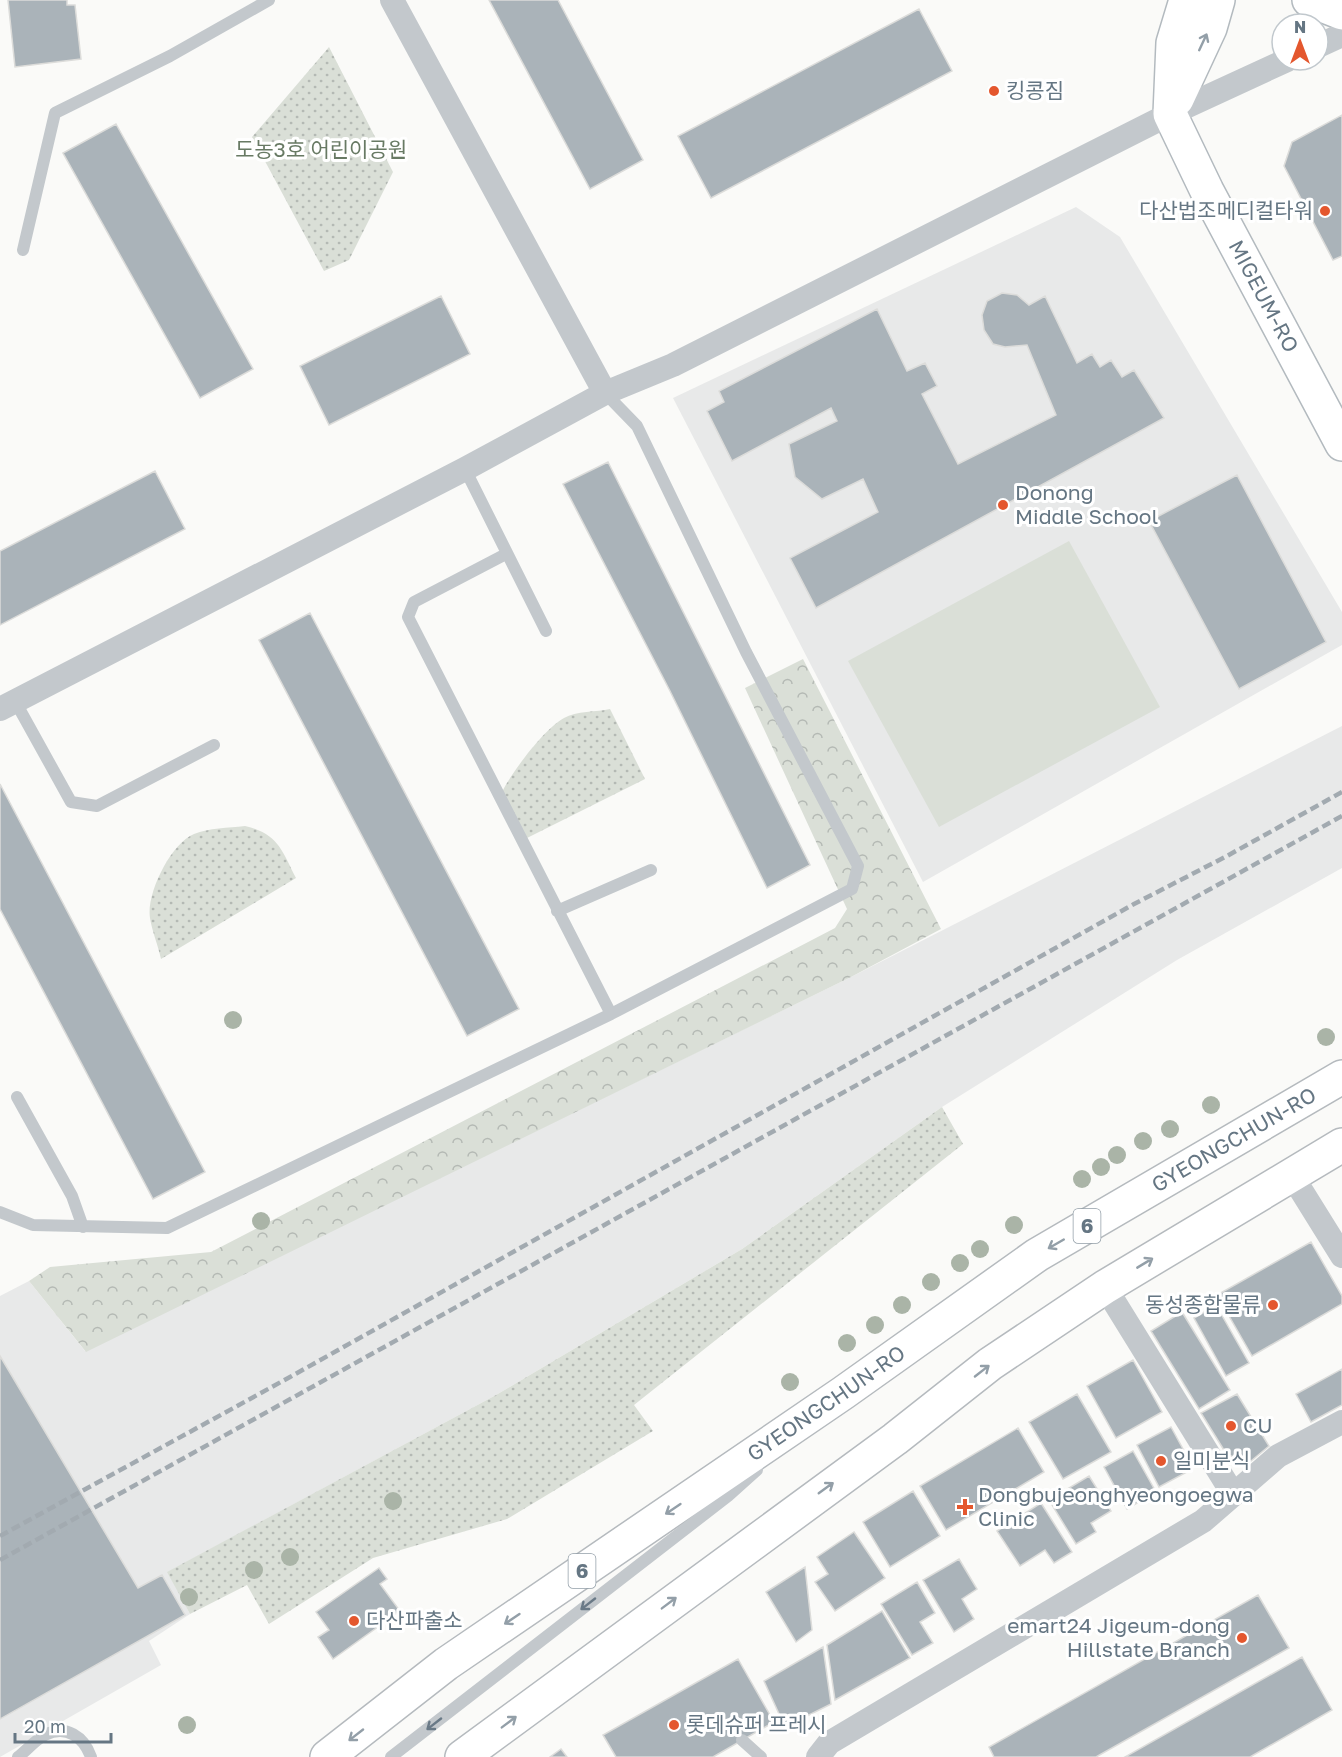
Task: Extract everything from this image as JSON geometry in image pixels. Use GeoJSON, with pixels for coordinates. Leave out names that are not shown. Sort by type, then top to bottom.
{"type":"FeatureCollection","features":[{"type":"Feature","properties":{"kind":"main road","name":"MIGEUM-RO"},"geometry":{"type":"LineString","coordinates":[[1186,0],[1173,43],[1170,114],[1207,191],[1342,444]]}},
{"type":"Feature","properties":{"kind":"main road"},"geometry":{"type":"LineString","coordinates":[[1170,114],[1210,28],[1218,0]]}},
{"type":"Feature","properties":{"kind":"main road"},"geometry":{"type":"LineString","coordinates":[[1309,0],[1342,13]]}},
{"type":"Feature","properties":{"kind":"main road","name":"GYEONGCHUN-RO"},"geometry":{"type":"LineString","coordinates":[[327,1757],[446,1664],[843,1393],[1037,1255],[1342,1077]]}},
{"type":"Feature","properties":{"kind":"main road"},"geometry":{"type":"LineString","coordinates":[[462,1757],[895,1438],[990,1364],[1105,1287],[1342,1145]]}},
{"type":"Feature","properties":{"kind":"street"},"geometry":{"type":"LineString","coordinates":[[392,0],[605,393]]}},
{"type":"Feature","properties":{"kind":"street"},"geometry":{"type":"LineString","coordinates":[[8,705],[465,469],[605,393],[673,365],[1170,114],[1270,68]]}},
{"type":"Feature","properties":{"kind":"street"},"geometry":{"type":"LineString","coordinates":[[1291,1174],[1342,1256]]}},
{"type":"Feature","properties":{"kind":"street"},"geometry":{"type":"LineString","coordinates":[[1105,1287],[1233,1494]]}},
{"type":"Feature","properties":{"kind":"street"},"geometry":{"type":"LineString","coordinates":[[818,1757],[829,1743],[1203,1521],[1278,1456],[1342,1422]]}},
{"type":"Feature","properties":{"kind":"lane"},"geometry":{"type":"LineString","coordinates":[[23,250],[54,113],[170,56],[269,0]]}},
{"type":"Feature","properties":{"kind":"lane"},"geometry":{"type":"LineString","coordinates":[[0,1212],[33,1225],[167,1228],[611,1014],[852,889],[858,866],[746,652],[637,426],[605,393]]}},
{"type":"Feature","properties":{"kind":"lane"},"geometry":{"type":"LineString","coordinates":[[465,469],[546,631]]}},
{"type":"Feature","properties":{"kind":"lane"},"geometry":{"type":"LineString","coordinates":[[506,554],[414,602],[408,617],[611,1014]]}},
{"type":"Feature","properties":{"kind":"lane"},"geometry":{"type":"LineString","coordinates":[[8,705],[71,802],[97,806],[214,745]]}},
{"type":"Feature","properties":{"kind":"lane"},"geometry":{"type":"LineString","coordinates":[[557,912],[651,870]]}},
{"type":"Feature","properties":{"kind":"lane"},"geometry":{"type":"LineString","coordinates":[[18,1097],[72,1196],[83,1227]]}},
{"type":"Feature","properties":{"kind":"lane"},"geometry":{"type":"LineString","coordinates":[[391,1757],[728,1496],[843,1393]]}},
{"type":"Feature","properties":{"kind":"lane"},"geometry":{"type":"LineString","coordinates":[[25,1754],[44,1735],[67,1732],[86,1744],[91,1757]]}},
{"type":"Feature","properties":{"kind":"lane"},"geometry":{"type":"LineString","coordinates":[[742,1740],[761,1757]]}},
{"type":"Feature","properties":{"kind":"shaded area","name":"Donong Middle School"},"geometry":{"type":"Polygon","coordinates":[[[1076,207],[1120,237],[1342,612],[1342,645],[923,882],[673,398],[1076,207]]]}},
{"type":"Feature","properties":{"kind":"shaded area"},"geometry":{"type":"Polygon","coordinates":[[[1342,726],[1342,868],[1177,960],[942,1107],[742,1249],[496,1395],[168,1572],[190,1614],[149,1641],[161,1665],[0,1757],[0,1296],[29,1281],[85,1351],[851,977],[1342,726]]]}},
{"type":"Feature","properties":{"kind":"green space","name":"도농3호 어린이공원"},"geometry":{"type":"Polygon","coordinates":[[[329,47],[393,172],[349,260],[324,271],[252,137],[329,47]]]}},
{"type":"Feature","properties":{"kind":"green space"},"geometry":{"type":"Polygon","coordinates":[[[1069,541],[1160,707],[939,827],[848,661],[1069,541]]]}},
{"type":"Feature","properties":{"kind":"green space"},"geometry":{"type":"Polygon","coordinates":[[[803,659],[941,929],[851,977],[86,1352],[29,1281],[50,1267],[211,1252],[835,928],[847,909],[745,688],[803,659]]]}},
{"type":"Feature","properties":{"kind":"green space"},"geometry":{"type":"Polygon","coordinates":[[[610,709],[645,779],[523,840],[502,792],[513,774],[547,731],[564,718],[580,713],[610,709]]]}},
{"type":"Feature","properties":{"kind":"green space"},"geometry":{"type":"Polygon","coordinates":[[[245,826],[272,838],[282,851],[296,878],[161,959],[151,923],[150,908],[156,883],[169,858],[185,839],[194,834],[212,829],[245,826]]]}},
{"type":"Feature","properties":{"kind":"green space"},"geometry":{"type":"Polygon","coordinates":[[[942,1107],[963,1144],[634,1405],[653,1431],[507,1519],[373,1558],[269,1624],[247,1585],[190,1614],[167,1572],[496,1395],[742,1249],[942,1107]]]}},
{"type":"Feature","properties":{"kind":"building"},"geometry":{"type":"Polygon","coordinates":[[[8,0],[67,0],[67,5],[75,5],[81,59],[15,67],[8,0]]]}},
{"type":"Feature","properties":{"kind":"building"},"geometry":{"type":"Polygon","coordinates":[[[489,0],[558,0],[643,160],[590,189],[489,0]]]}},
{"type":"Feature","properties":{"kind":"building"},"geometry":{"type":"Polygon","coordinates":[[[919,9],[952,71],[711,198],[678,136],[919,9]]]}},
{"type":"Feature","properties":{"kind":"building","name":"다산법조메디컬타워"},"geometry":{"type":"Polygon","coordinates":[[[1342,115],[1342,256],[1333,260],[1284,166],[1292,142],[1342,115]]]}},
{"type":"Feature","properties":{"kind":"building"},"geometry":{"type":"Polygon","coordinates":[[[116,124],[253,369],[200,398],[63,153],[116,124]]]}},
{"type":"Feature","properties":{"kind":"building"},"geometry":{"type":"Polygon","coordinates":[[[1002,293],[1017,295],[1029,305],[1045,296],[1077,363],[1092,354],[1100,367],[1111,360],[1122,377],[1134,370],[1164,418],[816,608],[790,558],[878,512],[863,479],[822,499],[795,477],[789,444],[837,421],[831,408],[732,461],[707,411],[724,402],[719,391],[877,309],[907,371],[925,363],[937,386],[922,394],[958,464],[1056,415],[1027,345],[1005,347],[993,344],[984,330],[982,315],[987,301],[1002,293]]]}},
{"type":"Feature","properties":{"kind":"building"},"geometry":{"type":"Polygon","coordinates":[[[441,296],[470,354],[329,425],[300,366],[441,296]]]}},
{"type":"Feature","properties":{"kind":"building"},"geometry":{"type":"Polygon","coordinates":[[[608,462],[810,865],[767,888],[670,691],[563,484],[608,462]]]}},
{"type":"Feature","properties":{"kind":"building"},"geometry":{"type":"Polygon","coordinates":[[[155,471],[185,529],[0,625],[0,551],[155,471]]]}},
{"type":"Feature","properties":{"kind":"building"},"geometry":{"type":"Polygon","coordinates":[[[1237,475],[1326,642],[1239,689],[1149,521],[1237,475]]]}},
{"type":"Feature","properties":{"kind":"building"},"geometry":{"type":"Polygon","coordinates":[[[310,613],[519,1009],[467,1036],[259,640],[310,613]]]}},
{"type":"Feature","properties":{"kind":"building"},"geometry":{"type":"Polygon","coordinates":[[[0,784],[205,1172],[153,1199],[0,909],[0,784]]]}},
{"type":"Feature","properties":{"kind":"building"},"geometry":{"type":"Polygon","coordinates":[[[1311,1242],[1342,1296],[1342,1304],[1252,1356],[1217,1295],[1311,1242]]]}},
{"type":"Feature","properties":{"kind":"building"},"geometry":{"type":"Polygon","coordinates":[[[1216,1305],[1249,1363],[1226,1376],[1194,1318],[1216,1305]]]}},
{"type":"Feature","properties":{"kind":"building"},"geometry":{"type":"Polygon","coordinates":[[[1182,1312],[1230,1390],[1199,1409],[1151,1331],[1182,1312]]]}},
{"type":"Feature","properties":{"kind":"building"},"geometry":{"type":"Polygon","coordinates":[[[0,1356],[138,1588],[162,1575],[185,1615],[0,1719],[0,1356]]]}},
{"type":"Feature","properties":{"kind":"building"},"geometry":{"type":"Polygon","coordinates":[[[1133,1360],[1162,1412],[1116,1438],[1087,1386],[1133,1360]]]}},
{"type":"Feature","properties":{"kind":"building"},"geometry":{"type":"Polygon","coordinates":[[[1342,1369],[1342,1405],[1311,1422],[1296,1394],[1342,1369]]]}},
{"type":"Feature","properties":{"kind":"building"},"geometry":{"type":"Polygon","coordinates":[[[1077,1394],[1111,1452],[1063,1479],[1029,1422],[1077,1394]]]}},
{"type":"Feature","properties":{"kind":"building"},"geometry":{"type":"Polygon","coordinates":[[[1237,1394],[1269,1446],[1251,1461],[1227,1455],[1201,1413],[1237,1394]]]}},
{"type":"Feature","properties":{"kind":"building"},"geometry":{"type":"Polygon","coordinates":[[[1171,1427],[1189,1460],[1183,1463],[1187,1472],[1159,1487],[1137,1445],[1171,1427]]]}},
{"type":"Feature","properties":{"kind":"building"},"geometry":{"type":"Polygon","coordinates":[[[1018,1428],[1044,1472],[946,1530],[920,1486],[1018,1428]]]}},
{"type":"Feature","properties":{"kind":"building"},"geometry":{"type":"Polygon","coordinates":[[[1133,1451],[1156,1492],[1127,1509],[1104,1467],[1133,1451]]]}},
{"type":"Feature","properties":{"kind":"building"},"geometry":{"type":"Polygon","coordinates":[[[1089,1476],[1111,1511],[1091,1523],[1096,1532],[1076,1544],[1049,1500],[1089,1476]]]}},
{"type":"Feature","properties":{"kind":"building"},"geometry":{"type":"Polygon","coordinates":[[[913,1491],[940,1536],[890,1567],[863,1522],[913,1491]]]}},
{"type":"Feature","properties":{"kind":"building"},"geometry":{"type":"Polygon","coordinates":[[[1041,1503],[1072,1552],[1054,1563],[1045,1550],[1020,1566],[997,1531],[1041,1503]]]}},
{"type":"Feature","properties":{"kind":"building"},"geometry":{"type":"Polygon","coordinates":[[[854,1532],[885,1578],[835,1611],[815,1582],[828,1574],[817,1557],[854,1532]]]}},
{"type":"Feature","properties":{"kind":"building"},"geometry":{"type":"Polygon","coordinates":[[[959,1559],[977,1589],[962,1599],[974,1619],[954,1632],[923,1580],[959,1559]]]}},
{"type":"Feature","properties":{"kind":"building"},"geometry":{"type":"Polygon","coordinates":[[[805,1567],[812,1630],[796,1642],[766,1592],[805,1567]]]}},
{"type":"Feature","properties":{"kind":"building","name":"다산파출소"},"geometry":{"type":"Polygon","coordinates":[[[379,1568],[387,1579],[380,1584],[400,1611],[333,1659],[318,1637],[329,1630],[316,1612],[379,1568]]]}},
{"type":"Feature","properties":{"kind":"building"},"geometry":{"type":"Polygon","coordinates":[[[917,1582],[935,1613],[920,1622],[933,1643],[912,1655],[881,1604],[917,1582]]]}},
{"type":"Feature","properties":{"kind":"building"},"geometry":{"type":"Polygon","coordinates":[[[1258,1595],[1289,1648],[1096,1757],[994,1757],[989,1747],[1258,1595]]]}},
{"type":"Feature","properties":{"kind":"building"},"geometry":{"type":"Polygon","coordinates":[[[882,1611],[910,1658],[835,1700],[827,1645],[882,1611]]]}},
{"type":"Feature","properties":{"kind":"building"},"geometry":{"type":"Polygon","coordinates":[[[823,1647],[831,1704],[785,1727],[764,1681],[823,1647]]]}},
{"type":"Feature","properties":{"kind":"building"},"geometry":{"type":"Polygon","coordinates":[[[1302,1657],[1332,1710],[1250,1757],[1125,1757],[1302,1657]]]}},
{"type":"Feature","properties":{"kind":"building"},"geometry":{"type":"Polygon","coordinates":[[[738,1659],[774,1722],[713,1757],[616,1757],[603,1735],[738,1659]]]}},
{"type":"Feature","properties":{"kind":"building"},"geometry":{"type":"Polygon","coordinates":[[[561,1749],[567,1757],[550,1757],[561,1749]]]}},
{"type":"Feature","properties":{"kind":"railway"},"geometry":{"type":"LineString","coordinates":[[0,1536],[290,1377],[1134,904],[1227,856],[1342,792]]}},
{"type":"Feature","properties":{"kind":"railway"},"geometry":{"type":"LineString","coordinates":[[0,1560],[1342,816]]}},
{"type":"Feature","properties":{"kind":"place","name":"킹콩짐"},"geometry":{"type":"Point","coordinates":[994,91]}},
{"type":"Feature","properties":{"kind":"place","name":"다산법조메디컬타워"},"geometry":{"type":"Point","coordinates":[1325,211]}},
{"type":"Feature","properties":{"kind":"place","name":"Donong Middle School"},"geometry":{"type":"Point","coordinates":[1003,505]}},
{"type":"Feature","properties":{"kind":"place","name":"동성종합물류"},"geometry":{"type":"Point","coordinates":[1273,1305]}},
{"type":"Feature","properties":{"kind":"place","name":"CU"},"geometry":{"type":"Point","coordinates":[1231,1426]}},
{"type":"Feature","properties":{"kind":"place","name":"일미분식"},"geometry":{"type":"Point","coordinates":[1161,1461]}},
{"type":"Feature","properties":{"kind":"place","name":"Dongbujeonghyeongoegwa Clinic"},"geometry":{"type":"Point","coordinates":[965,1507]}},
{"type":"Feature","properties":{"kind":"place","name":"다산파출소"},"geometry":{"type":"Point","coordinates":[354,1621]}},
{"type":"Feature","properties":{"kind":"place","name":"emart24 Jigeum-dong Hillstate Branch"},"geometry":{"type":"Point","coordinates":[1242,1638]}},
{"type":"Feature","properties":{"kind":"place","name":"롯데슈퍼 프레시"},"geometry":{"type":"Point","coordinates":[674,1725]}}]}
